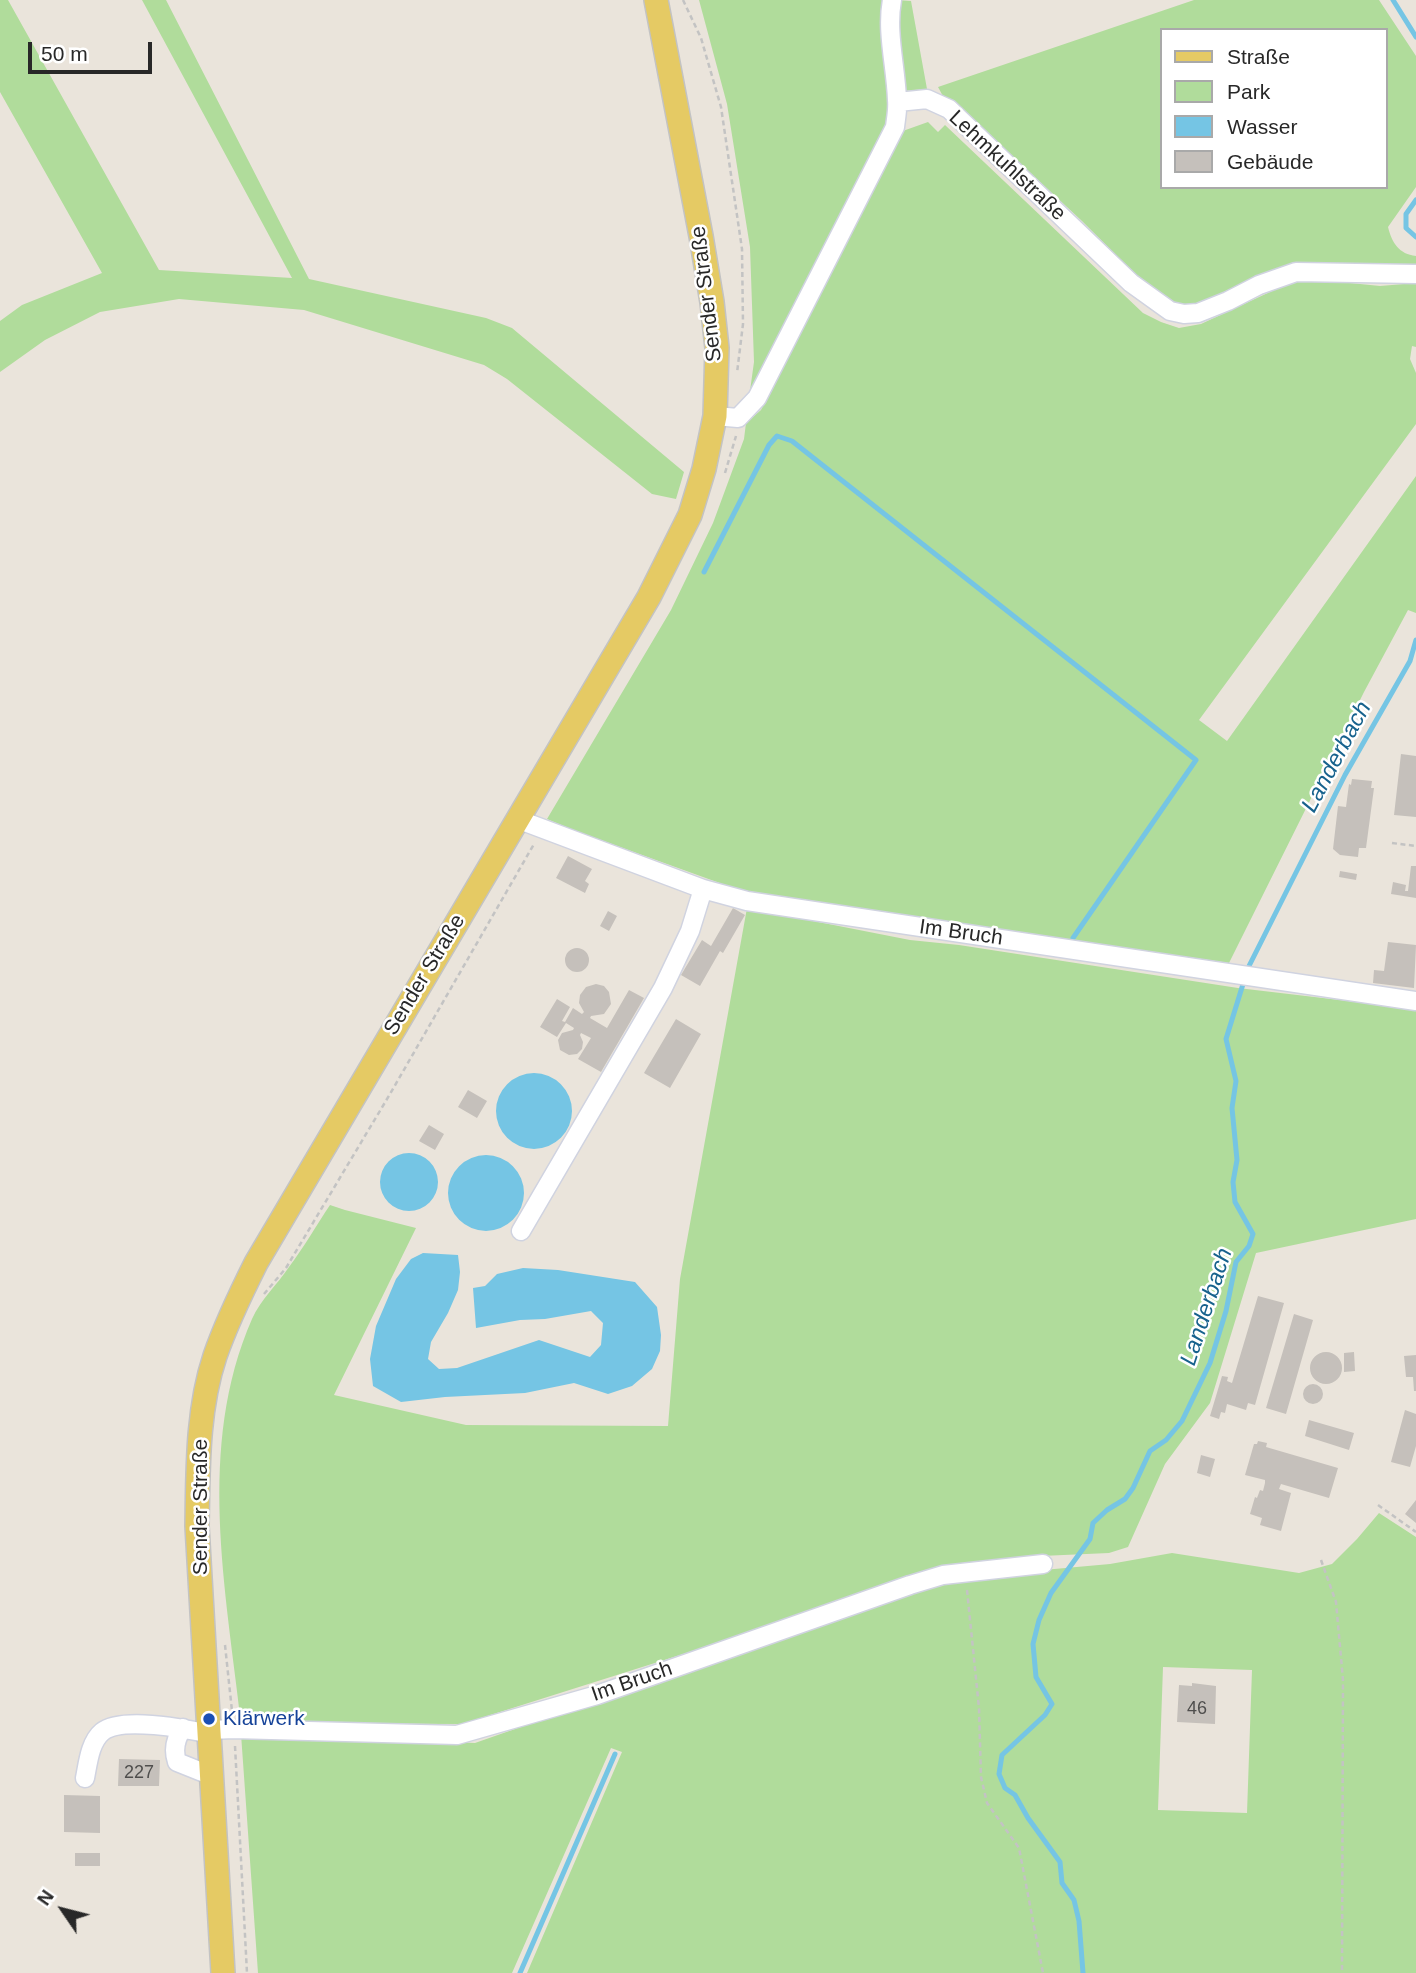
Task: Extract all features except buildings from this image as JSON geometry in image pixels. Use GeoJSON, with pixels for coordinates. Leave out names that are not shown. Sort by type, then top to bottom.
{"type":"FeatureCollection","features":[{"type":"Feature","properties":{"kind":"main road","name":"Sender Straße"},"geometry":{"type":"LineString","coordinates":[[223,1973],[197,1526],[197,1481],[203,1410],[215,1358],[233,1310],[256,1263],[649,597],[690,515],[704,469],[715,416],[717,348],[712,302],[656,0]]}},
{"type":"Feature","properties":{"kind":"street"},"geometry":{"type":"LineString","coordinates":[[715,416],[738,418],[757,398],[895,127],[898,102],[892,48],[892,0]]}},
{"type":"Feature","properties":{"kind":"street","name":"Lehmkuhlstraße"},"geometry":{"type":"LineString","coordinates":[[898,102],[927,99],[949,109],[1131,283],[1170,311],[1198,313],[1259,285],[1296,272],[1416,274]]}},
{"type":"Feature","properties":{"kind":"street","name":"Im Bruch"},"geometry":{"type":"LineString","coordinates":[[517,819],[703,889],[747,901],[1416,1001]]}},
{"type":"Feature","properties":{"kind":"street"},"geometry":{"type":"LineString","coordinates":[[521,1231],[663,988],[690,931],[703,889]]}},
{"type":"Feature","properties":{"kind":"street","name":"Im Bruch"},"geometry":{"type":"LineString","coordinates":[[85,1778],[95,1741],[102,1732],[114,1726],[150,1725],[210,1732],[234,1729],[457,1735],[597,1695],[943,1575],[1043,1564]]}},
{"type":"Feature","properties":{"kind":"street"},"geometry":{"type":"LineString","coordinates":[[183,1728],[177,1735],[173,1752],[177,1762],[212,1776]]}},
{"type":"Feature","properties":{"kind":"path"},"geometry":{"type":"LineString","coordinates":[[684,0],[701,38],[721,107],[742,249],[743,324],[737,381]]}},
{"type":"Feature","properties":{"kind":"path"},"geometry":{"type":"LineString","coordinates":[[724,473],[736,437],[738,418]]}},
{"type":"Feature","properties":{"kind":"path"},"geometry":{"type":"LineString","coordinates":[[259,1300],[286,1268],[542,829]]}},
{"type":"Feature","properties":{"kind":"path"},"geometry":{"type":"LineString","coordinates":[[1392,842],[1416,846]]}},
{"type":"Feature","properties":{"kind":"path"},"geometry":{"type":"LineString","coordinates":[[1378,1505],[1416,1532]]}},
{"type":"Feature","properties":{"kind":"path"},"geometry":{"type":"LineString","coordinates":[[1321,1560],[1336,1602],[1343,1680],[1342,1973]]}},
{"type":"Feature","properties":{"kind":"path"},"geometry":{"type":"LineString","coordinates":[[965,1573],[979,1708],[981,1777],[987,1803],[1019,1848],[1043,1973]]}},
{"type":"Feature","properties":{"kind":"path"},"geometry":{"type":"LineString","coordinates":[[225,1646],[234,1729],[247,1973]]}},
{"type":"Feature","properties":{"kind":"green space"},"geometry":{"type":"Polygon","coordinates":[[[0,0],[8,0],[159,270],[292,278],[142,0],[166,0],[309,279],[486,318],[512,328],[684,472],[676,499],[652,494],[507,379],[484,365],[304,310],[179,299],[100,312],[45,340],[0,372],[0,321],[22,305],[102,273],[0,92],[0,0]]]}},
{"type":"Feature","properties":{"kind":"green space"},"geometry":{"type":"Polygon","coordinates":[[[699,0],[884,0],[891,103],[888,126],[749,398],[754,362],[750,247],[727,104],[699,0]]]}},
{"type":"Feature","properties":{"kind":"green space"},"geometry":{"type":"Polygon","coordinates":[[[896,0],[911,1],[927,89],[903,91],[896,0]]]}},
{"type":"Feature","properties":{"kind":"green space"},"geometry":{"type":"Polygon","coordinates":[[[1194,0],[1379,0],[1416,56],[1416,187],[1388,227],[1397,247],[1416,256],[1416,270],[1299,264],[1198,304],[1186,306],[1172,302],[1155,294],[1082,221],[955,103],[944,98],[938,87],[1194,0]]]}},
{"type":"Feature","properties":{"kind":"green space"},"geometry":{"type":"Polygon","coordinates":[[[928,122],[938,132],[945,125],[1143,313],[1179,328],[1201,324],[1300,278],[1380,286],[1416,283],[1416,347],[1412,346],[1410,359],[1416,373],[1416,424],[1199,720],[1227,741],[1416,476],[1416,613],[1408,610],[1364,692],[1229,963],[750,894],[547,819],[671,610],[713,523],[744,439],[746,423],[761,410],[900,132],[928,122]]]}},
{"type":"Feature","properties":{"kind":"green space"},"geometry":{"type":"Polygon","coordinates":[[[747,908],[910,940],[959,945],[1238,988],[1416,1009],[1416,1219],[1256,1253],[1210,1403],[1165,1464],[1128,1547],[1109,1553],[1041,1556],[942,1566],[813,1613],[462,1724],[241,1723],[223,1570],[220,1519],[220,1468],[225,1417],[235,1368],[252,1319],[330,1205],[416,1228],[334,1395],[466,1425],[668,1426],[680,1279],[747,908]]]}},
{"type":"Feature","properties":{"kind":"green space"},"geometry":{"type":"Polygon","coordinates":[[[1379,1513],[1416,1537],[1416,1973],[527,1973],[622,1752],[611,1748],[512,1973],[258,1973],[241,1734],[475,1743],[943,1579],[1110,1564],[1172,1553],[1299,1573],[1332,1564],[1379,1513]],[[1163,1667],[1158,1810],[1247,1813],[1252,1670],[1163,1667]]]}},
{"type":"Feature","properties":{"kind":"water"},"geometry":{"type":"Polygon","coordinates":[[[527,1073],[541,1073],[555,1079],[566,1090],[572,1111],[569,1126],[561,1138],[541,1149],[527,1149],[513,1143],[502,1132],[496,1118],[496,1104],[502,1090],[513,1079],[527,1073]]]}},
{"type":"Feature","properties":{"kind":"water"},"geometry":{"type":"Polygon","coordinates":[[[409,1153],[420,1155],[433,1166],[438,1182],[436,1193],[425,1206],[409,1211],[398,1209],[385,1198],[380,1182],[382,1171],[393,1158],[409,1153]]]}},
{"type":"Feature","properties":{"kind":"water"},"geometry":{"type":"Polygon","coordinates":[[[479,1155],[493,1155],[507,1161],[518,1172],[524,1193],[521,1208],[513,1220],[493,1231],[479,1231],[465,1225],[454,1214],[448,1200],[448,1186],[454,1172],[465,1161],[479,1155]]]}},
{"type":"Feature","properties":{"kind":"water"},"geometry":{"type":"Polygon","coordinates":[[[423,1253],[458,1255],[458,1290],[431,1342],[428,1359],[439,1369],[457,1368],[539,1340],[590,1357],[601,1345],[603,1323],[591,1311],[476,1328],[473,1288],[485,1286],[497,1274],[523,1268],[558,1270],[635,1282],[657,1307],[660,1351],[652,1369],[632,1386],[608,1394],[574,1383],[525,1393],[401,1402],[373,1386],[370,1359],[376,1326],[396,1279],[411,1259],[423,1253]]]}},
{"type":"Feature","properties":{"kind":"waterway","name":"Landerbach"},"geometry":{"type":"LineString","coordinates":[[1393,0],[1416,37]]}},
{"type":"Feature","properties":{"kind":"waterway","name":"Landerbach"},"geometry":{"type":"LineString","coordinates":[[1416,200],[1406,214],[1406,228],[1416,237]]}},
{"type":"Feature","properties":{"kind":"waterway"},"geometry":{"type":"LineString","coordinates":[[704,572],[769,445],[777,436],[792,441],[1196,760],[1073,938]]}},
{"type":"Feature","properties":{"kind":"waterway","name":"Landerbach"},"geometry":{"type":"LineString","coordinates":[[1083,1973],[1079,1921],[1074,1900],[1062,1883],[1060,1862],[1015,1795],[1005,1788],[999,1774],[1002,1755],[1045,1715],[1052,1704],[1036,1677],[1033,1644],[1039,1620],[1051,1593],[1090,1539],[1093,1523],[1125,1499],[1150,1451],[1166,1440],[1182,1421],[1210,1363],[1226,1311],[1236,1262],[1249,1246],[1253,1234],[1235,1202],[1233,1182],[1237,1160],[1232,1108],[1236,1081],[1226,1039],[1248,968],[1345,775],[1410,661],[1416,640]]}},
{"type":"Feature","properties":{"kind":"waterway"},"geometry":{"type":"LineString","coordinates":[[520,1973],[615,1754]]}},
{"type":"Feature","properties":{"kind":"place","name":"Klärwerk"},"geometry":{"type":"Point","coordinates":[209,1719]}}]}
